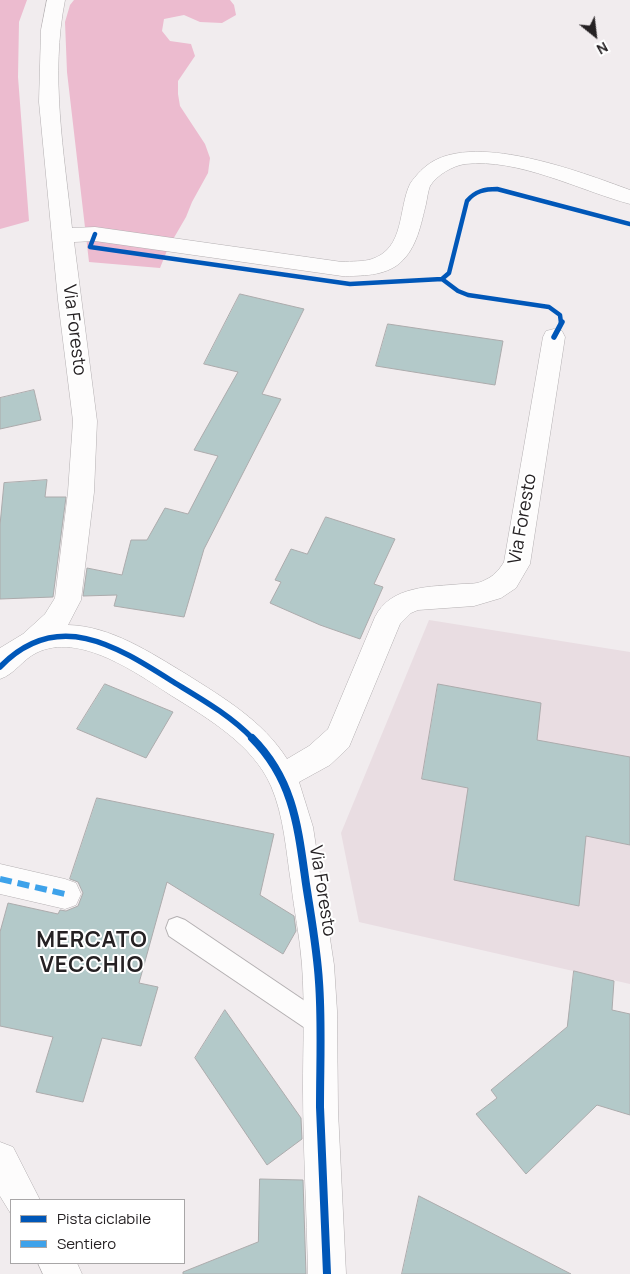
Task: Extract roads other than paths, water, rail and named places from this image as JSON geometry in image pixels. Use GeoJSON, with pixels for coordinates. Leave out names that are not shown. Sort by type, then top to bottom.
{"type":"FeatureCollection","features":[{"type":"Feature","properties":{"kind":"street","name":"Via Foresto"},"geometry":{"type":"LineString","coordinates":[[11,655],[55,622],[68,600],[81,492],[85,421],[63,235],[50,102],[50,30],[56,0]]}},
{"type":"Feature","properties":{"kind":"street"},"geometry":{"type":"LineString","coordinates":[[63,235],[78,233],[96,234],[342,269],[363,269],[383,264],[398,254],[407,237],[420,185],[437,168],[457,159],[501,157],[591,183],[630,197]]}},
{"type":"Feature","properties":{"kind":"street","name":"Via Foresto"},"geometry":{"type":"LineString","coordinates":[[281,776],[317,758],[332,747],[339,738],[389,617],[399,605],[407,601],[480,594],[494,589],[512,575],[516,564],[554,337]]}},
{"type":"Feature","properties":{"kind":"street"},"geometry":{"type":"LineString","coordinates":[[68,600],[79,620],[110,646]]}},
{"type":"Feature","properties":{"kind":"street","name":"Via Foresto"},"geometry":{"type":"LineString","coordinates":[[11,655],[46,638],[69,635],[86,638],[110,646],[146,664],[223,713],[258,744],[281,776],[290,801],[303,862],[319,967],[327,1274]]}},
{"type":"Feature","properties":{"kind":"street"},"geometry":{"type":"LineString","coordinates":[[0,879],[65,894]]}},
{"type":"Feature","properties":{"kind":"street"},"geometry":{"type":"LineString","coordinates":[[0,1160],[21,1199]]}},
{"type":"Feature","properties":{"kind":"lane"},"geometry":{"type":"LineString","coordinates":[[177,928],[319,1024]]}},
{"type":"Feature","properties":{"kind":"district","name":"MERCATO VECCHIO"},"geometry":{"type":"Point","coordinates":[92,954]}}]}
